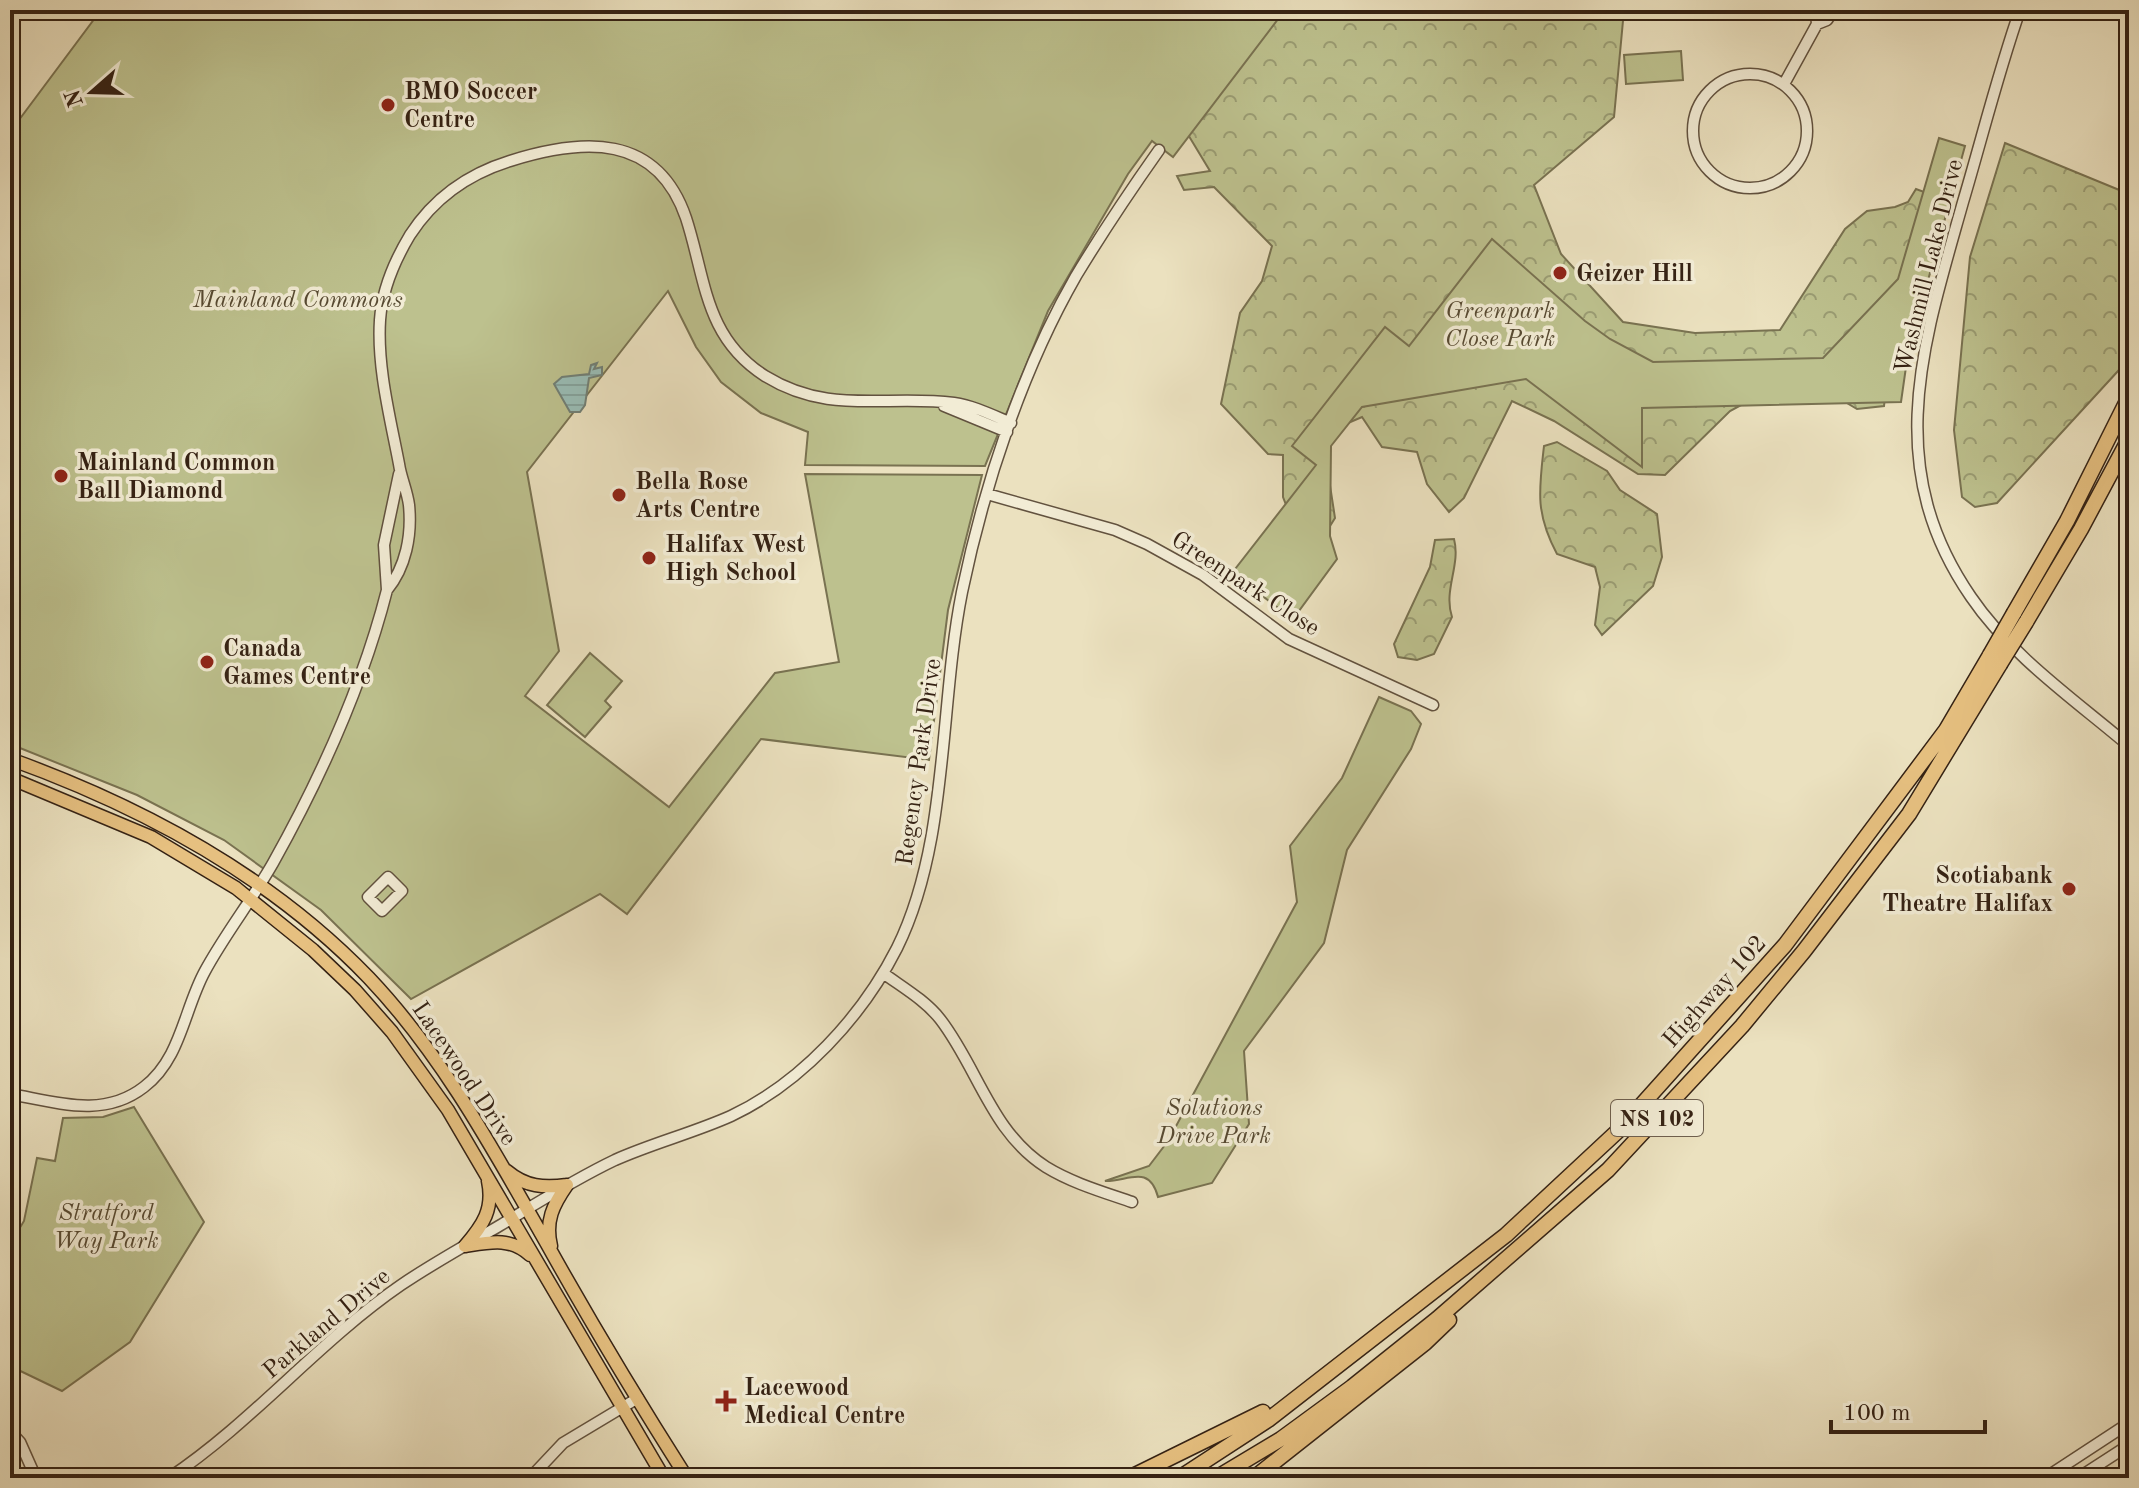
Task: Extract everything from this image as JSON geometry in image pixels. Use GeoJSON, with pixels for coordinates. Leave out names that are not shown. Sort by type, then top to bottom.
{"type":"FeatureCollection","features":[{"type":"Feature","properties":{"kind":"highway","name":"Highway 102"},"geometry":{"type":"LineString","coordinates":[[1216,1478],[1281,1439],[1437,1319],[1608,1170],[1742,1026],[1909,814],[2020,617],[2129,397]]}},
{"type":"Feature","properties":{"kind":"highway","name":"Highway 102"},"geometry":{"type":"LineString","coordinates":[[2020,617],[2081,529],[2129,439]]}},
{"type":"Feature","properties":{"kind":"highway","name":"Highway 102"},"geometry":{"type":"LineString","coordinates":[[1179,1478],[1268,1420],[1506,1235],[1620,1129],[1785,945],[1995,660]]}},
{"type":"Feature","properties":{"kind":"highway"},"geometry":{"type":"LineString","coordinates":[[1254,1478],[1425,1343],[1608,1170]]}},
{"type":"Feature","properties":{"kind":"highway"},"geometry":{"type":"LineString","coordinates":[[1129,1478],[1251,1420],[1308,1382],[1506,1235]]}},
{"type":"Feature","properties":{"kind":"main road","name":"Lacewood Drive"},"geometry":{"type":"LineString","coordinates":[[10,759],[100,793],[176,831],[255,892],[327,939],[368,977],[406,1021],[452,1083],[502,1167],[537,1262],[664,1478]]}},
{"type":"Feature","properties":{"kind":"main road","name":"Lacewood Drive"},"geometry":{"type":"LineString","coordinates":[[10,778],[151,837],[255,892],[313,950],[392,1032],[441,1100],[483,1168],[554,1256],[687,1478]]}},
{"type":"Feature","properties":{"kind":"main road"},"geometry":{"type":"LineString","coordinates":[[502,1167],[528,1185],[567,1185]]}},
{"type":"Feature","properties":{"kind":"main road"},"geometry":{"type":"LineString","coordinates":[[465,1246],[481,1228],[490,1208],[483,1168]]}},
{"type":"Feature","properties":{"kind":"main road"},"geometry":{"type":"LineString","coordinates":[[554,1256],[549,1220],[552,1208],[567,1185]]}},
{"type":"Feature","properties":{"kind":"main road"},"geometry":{"type":"LineString","coordinates":[[465,1246],[510,1243],[523,1249],[537,1262]]}},
{"type":"Feature","properties":{"kind":"street"},"geometry":{"type":"LineString","coordinates":[[1784,84],[1817,24],[1818,10]]}},
{"type":"Feature","properties":{"kind":"street"},"geometry":{"type":"LineString","coordinates":[[1817,24],[1827,20],[1834,10]]}},
{"type":"Feature","properties":{"kind":"street","name":"Washmill Lake Drive"},"geometry":{"type":"LineString","coordinates":[[2020,10],[2001,67],[1922,359],[1916,410],[1920,473],[1939,537],[1960,579],[1990,622],[2025,657],[2129,746]]}},
{"type":"Feature","properties":{"kind":"street"},"geometry":{"type":"LineString","coordinates":[[1742,74],[1762,75],[1784,84],[1804,110],[1808,128],[1806,147],[1798,163],[1785,177],[1760,187],[1732,185],[1716,177],[1703,163],[1695,146],[1693,127],[1698,108],[1709,92],[1724,80],[1742,74]]}},
{"type":"Feature","properties":{"kind":"street"},"geometry":{"type":"LineString","coordinates":[[10,1094],[90,1107],[126,1098],[145,1087],[164,1066],[177,1042],[203,974],[288,834],[338,730],[387,590],[398,576],[409,531],[409,506],[399,468],[380,351],[380,317],[386,288],[405,243],[436,203],[473,175],[535,153],[575,146],[628,151],[642,158],[669,183],[687,221],[709,309],[735,350],[765,376],[793,391],[826,400],[852,403],[908,400],[976,408],[1009,428]]}},
{"type":"Feature","properties":{"kind":"street","name":"Regency Park Drive"},"geometry":{"type":"LineString","coordinates":[[519,1214],[567,1185],[637,1151],[703,1128],[765,1096],[835,1036],[883,973],[910,919],[926,861],[960,608],[987,494],[1009,428],[1036,359],[1074,280],[1114,214],[1159,150]]}},
{"type":"Feature","properties":{"kind":"street"},"geometry":{"type":"LineString","coordinates":[[387,590],[384,545],[399,468]]}},
{"type":"Feature","properties":{"kind":"street","name":"Greenpark Close"},"geometry":{"type":"LineString","coordinates":[[987,494],[1115,530],[1147,544],[1203,575],[1302,646],[1433,705]]}},
{"type":"Feature","properties":{"kind":"street"},"geometry":{"type":"LineString","coordinates":[[883,973],[938,1017],[992,1112],[1019,1144],[1046,1166],[1079,1183],[1132,1202]]}},
{"type":"Feature","properties":{"kind":"street","name":"Parkland Drive"},"geometry":{"type":"LineString","coordinates":[[169,1478],[212,1448],[358,1317],[401,1285],[519,1214]]}},
{"type":"Feature","properties":{"kind":"street"},"geometry":{"type":"LineString","coordinates":[[530,1478],[563,1443],[638,1398]]}},
{"type":"Feature","properties":{"kind":"street"},"geometry":{"type":"LineString","coordinates":[[2045,1478],[2129,1423]]}},
{"type":"Feature","properties":{"kind":"street"},"geometry":{"type":"LineString","coordinates":[[10,1431],[20,1442],[36,1478]]}},
{"type":"Feature","properties":{"kind":"street"},"geometry":{"type":"LineString","coordinates":[[2078,1478],[2129,1445]]}},
{"type":"Feature","properties":{"kind":"green space","name":"Mainland Commons"},"geometry":{"type":"Polygon","coordinates":[[[101,10],[1285,10],[1173,157],[1152,141],[1128,174],[1048,311],[985,466],[805,465],[808,432],[761,413],[721,382],[696,347],[668,291],[527,472],[559,651],[525,696],[669,807],[775,673],[839,662],[805,474],[982,475],[948,610],[929,760],[761,739],[627,914],[600,894],[411,999],[321,910],[224,840],[137,795],[10,744],[10,132],[101,10]]]}},
{"type":"Feature","properties":{"kind":"green space"},"geometry":{"type":"Polygon","coordinates":[[[914,10],[1624,10],[1614,117],[1534,185],[1561,254],[1623,322],[1695,333],[1780,330],[1845,229],[1867,211],[1908,202],[1916,189],[1935,196],[1893,325],[1884,406],[1857,409],[1830,393],[1754,398],[1730,411],[1665,475],[1638,474],[1554,421],[1512,401],[1464,498],[1449,512],[1427,484],[1417,452],[1382,447],[1362,417],[1327,432],[1335,518],[1325,534],[1292,520],[1283,497],[1283,455],[1268,454],[1221,404],[1240,313],[1262,281],[1272,246],[1214,187],[1184,190],[1177,176],[1210,171],[1178,118],[914,10]]]}},
{"type":"Feature","properties":{"kind":"green space"},"geometry":{"type":"Polygon","coordinates":[[[1681,51],[1683,80],[1626,84],[1624,55],[1681,51]]]}},
{"type":"Feature","properties":{"kind":"green space","name":"Greenpark Close Park"},"geometry":{"type":"Polygon","coordinates":[[[1939,138],[1965,146],[1908,353],[1901,402],[1642,408],[1642,467],[1526,379],[1362,407],[1331,446],[1330,536],[1337,559],[1293,619],[1232,573],[1316,465],[1292,446],[1385,327],[1409,346],[1492,239],[1585,321],[1610,339],[1653,362],[1823,358],[1898,279],[1939,138]]]}},
{"type":"Feature","properties":{"kind":"green space"},"geometry":{"type":"Polygon","coordinates":[[[2005,143],[2129,194],[2129,359],[1997,503],[1975,507],[1962,497],[1954,430],[1970,257],[2005,143]]]}},
{"type":"Feature","properties":{"kind":"green space"},"geometry":{"type":"Polygon","coordinates":[[[1557,442],[1607,471],[1620,490],[1657,514],[1662,557],[1653,586],[1602,635],[1595,625],[1600,587],[1595,567],[1557,554],[1545,526],[1540,501],[1544,446],[1557,442]]]}},
{"type":"Feature","properties":{"kind":"green space"},"geometry":{"type":"Polygon","coordinates":[[[1454,539],[1456,549],[1450,597],[1452,617],[1434,654],[1417,660],[1398,657],[1394,644],[1430,567],[1435,540],[1454,539]]]}},
{"type":"Feature","properties":{"kind":"green space"},"geometry":{"type":"Polygon","coordinates":[[[590,653],[622,681],[605,701],[611,707],[585,737],[547,705],[590,653]]]}},
{"type":"Feature","properties":{"kind":"green space","name":"Solutions Drive Park"},"geometry":{"type":"Polygon","coordinates":[[[1379,697],[1411,711],[1421,724],[1411,749],[1347,850],[1324,943],[1244,1051],[1249,1124],[1212,1183],[1158,1197],[1149,1180],[1143,1177],[1105,1181],[1149,1166],[1168,1141],[1297,902],[1290,846],[1342,778],[1379,697]]]}},
{"type":"Feature","properties":{"kind":"green space","name":"Stratford Way Park"},"geometry":{"type":"Polygon","coordinates":[[[134,1107],[204,1222],[130,1342],[62,1391],[10,1366],[10,1244],[24,1221],[37,1158],[55,1161],[63,1118],[103,1117],[134,1107]]]}},
{"type":"Feature","properties":{"kind":"water"},"geometry":{"type":"Polygon","coordinates":[[[597,363],[594,369],[602,367],[602,375],[589,378],[585,405],[580,412],[570,412],[554,384],[562,377],[589,374],[591,365],[597,363]]]}},
{"type":"Feature","properties":{"kind":"place","name":"BMO Soccer Centre"},"geometry":{"type":"Point","coordinates":[388,105]}},
{"type":"Feature","properties":{"kind":"place","name":"Geizer Hill"},"geometry":{"type":"Point","coordinates":[1560,273]}},
{"type":"Feature","properties":{"kind":"place","name":"Mainland Common Ball Diamond"},"geometry":{"type":"Point","coordinates":[61,476]}},
{"type":"Feature","properties":{"kind":"place","name":"Bella Rose Arts Centre"},"geometry":{"type":"Point","coordinates":[619,495]}},
{"type":"Feature","properties":{"kind":"place","name":"Halifax West High School"},"geometry":{"type":"Point","coordinates":[649,558]}},
{"type":"Feature","properties":{"kind":"place","name":"Canada Games Centre"},"geometry":{"type":"Point","coordinates":[207,662]}},
{"type":"Feature","properties":{"kind":"place","name":"Scotiabank Theatre Halifax"},"geometry":{"type":"Point","coordinates":[2069,889]}},
{"type":"Feature","properties":{"kind":"place","name":"Lacewood Medical Centre"},"geometry":{"type":"Point","coordinates":[726,1401]}}]}
